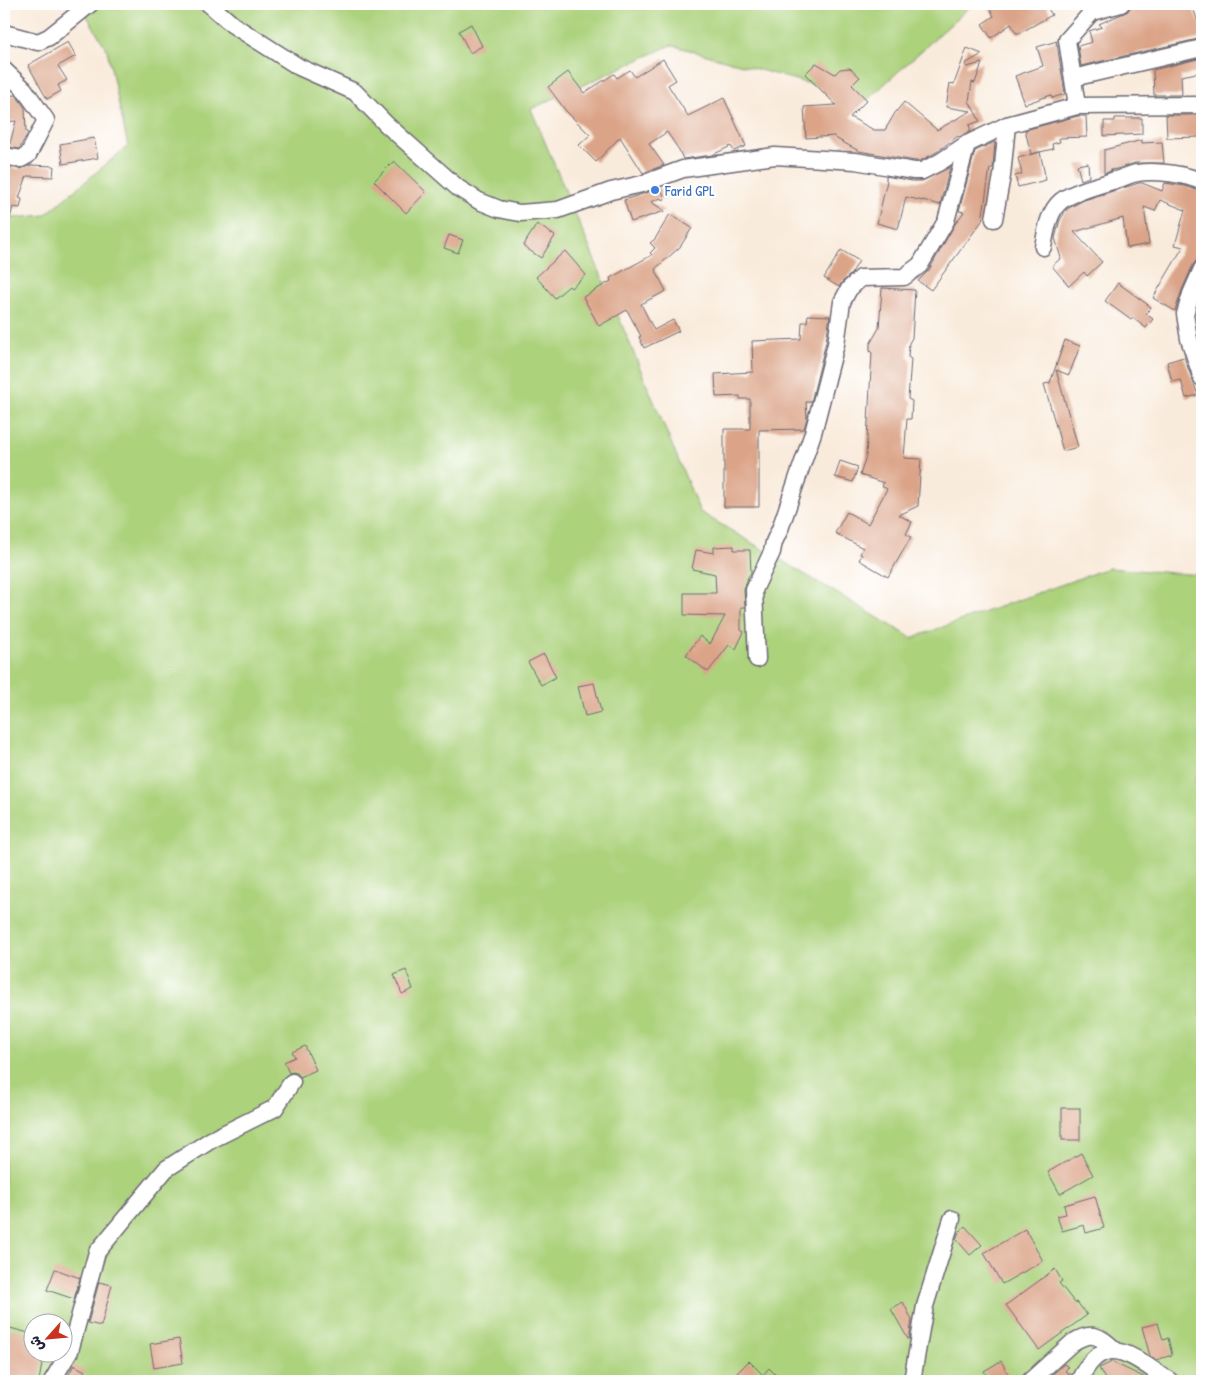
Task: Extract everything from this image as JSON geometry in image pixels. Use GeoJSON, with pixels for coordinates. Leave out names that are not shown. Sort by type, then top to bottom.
{"type":"FeatureCollection","features":[{"type":"Feature","properties":{"kind":"street"},"geometry":{"type":"LineString","coordinates":[[4,33],[38,42],[49,37],[90,4]]}},
{"type":"Feature","properties":{"kind":"street"},"geometry":{"type":"LineString","coordinates":[[209,4],[233,25],[299,67],[355,92],[386,124],[458,188],[479,201],[499,209],[520,213],[558,210],[611,191],[642,184],[683,169],[775,156],[855,161],[922,171],[940,162],[967,144],[1007,125],[1077,106],[1202,105]]}},
{"type":"Feature","properties":{"kind":"street"},"geometry":{"type":"LineString","coordinates":[[1077,106],[1068,40],[1094,8],[1121,4]]}},
{"type":"Feature","properties":{"kind":"street"},"geometry":{"type":"LineString","coordinates":[[1073,78],[1202,48]]}},
{"type":"Feature","properties":{"kind":"street"},"geometry":{"type":"LineString","coordinates":[[4,70],[24,89],[46,120],[28,155],[21,160],[4,156]]}},
{"type":"Feature","properties":{"kind":"street"},"geometry":{"type":"LineString","coordinates":[[994,219],[1002,176],[1007,125]]}},
{"type":"Feature","properties":{"kind":"street"},"geometry":{"type":"LineString","coordinates":[[757,659],[754,590],[772,552],[813,433],[836,344],[842,302],[849,288],[861,278],[904,277],[920,265],[946,221],[967,144]]}},
{"type":"Feature","properties":{"kind":"street"},"geometry":{"type":"LineString","coordinates":[[1043,247],[1050,219],[1055,209],[1062,201],[1075,194],[1138,173],[1172,174],[1195,178],[1202,182]]}},
{"type":"Feature","properties":{"kind":"street"},"geometry":{"type":"LineString","coordinates":[[1202,269],[1185,314],[1189,339],[1202,378]]}},
{"type":"Feature","properties":{"kind":"street"},"geometry":{"type":"LineString","coordinates":[[52,1381],[70,1350],[97,1252],[166,1169],[211,1140],[275,1108],[292,1082]]}},
{"type":"Feature","properties":{"kind":"street"},"geometry":{"type":"LineString","coordinates":[[912,1381],[925,1306],[952,1219]]}},
{"type":"Feature","properties":{"kind":"street"},"geometry":{"type":"LineString","coordinates":[[1030,1381],[1079,1338],[1096,1336],[1104,1339],[1115,1350]]}},
{"type":"Feature","properties":{"kind":"street"},"geometry":{"type":"LineString","coordinates":[[1079,1381],[1088,1364],[1094,1358],[1100,1353],[1115,1350],[1129,1354],[1170,1381]]}},
{"type":"Feature","properties":{"kind":"green space"},"geometry":{"type":"Polygon","coordinates":[[[80,4],[973,4],[867,100],[671,45],[531,109],[700,512],[912,638],[1108,568],[1202,575],[1202,765],[1195,779],[1202,793],[1202,1381],[4,1381],[4,219],[45,215],[128,146],[107,50],[80,4]]]}},
{"type":"Feature","properties":{"kind":"building"},"geometry":{"type":"Polygon","coordinates":[[[995,4],[1045,4],[1052,15],[1020,33],[1016,33],[1011,24],[991,38],[982,24],[994,16],[989,8],[995,4]]]}},
{"type":"Feature","properties":{"kind":"building"},"geometry":{"type":"Polygon","coordinates":[[[1137,4],[1191,4],[1198,21],[1200,20],[1202,25],[1202,38],[1081,66],[1078,46],[1092,42],[1089,31],[1102,27],[1099,24],[1128,11],[1131,6],[1137,4]]]}},
{"type":"Feature","properties":{"kind":"building"},"geometry":{"type":"Polygon","coordinates":[[[471,24],[482,46],[470,53],[459,31],[471,24]]]}},
{"type":"Feature","properties":{"kind":"building"},"geometry":{"type":"Polygon","coordinates":[[[1057,41],[1056,45],[1065,94],[1052,98],[1051,95],[1025,104],[1015,76],[1043,66],[1037,47],[1057,41]]]}},
{"type":"Feature","properties":{"kind":"building"},"geometry":{"type":"Polygon","coordinates":[[[68,42],[76,56],[58,66],[67,80],[58,85],[61,91],[47,99],[28,65],[68,42]]]}},
{"type":"Feature","properties":{"kind":"building"},"geometry":{"type":"Polygon","coordinates":[[[967,48],[982,54],[965,64],[967,67],[982,63],[975,83],[972,82],[969,101],[980,121],[969,125],[971,131],[958,136],[935,153],[920,161],[915,161],[859,151],[834,136],[806,138],[804,107],[836,105],[805,74],[816,63],[835,74],[840,69],[850,68],[860,77],[852,85],[867,100],[850,117],[874,130],[885,130],[904,102],[937,130],[971,111],[946,107],[950,83],[954,84],[967,48]]]}},
{"type":"Feature","properties":{"kind":"building"},"geometry":{"type":"Polygon","coordinates":[[[1202,58],[1202,72],[1181,76],[1182,95],[1154,95],[1153,70],[1202,58]]]}},
{"type":"Feature","properties":{"kind":"building"},"geometry":{"type":"Polygon","coordinates":[[[663,59],[676,80],[668,85],[688,116],[724,98],[746,146],[734,151],[731,146],[712,155],[683,159],[667,132],[649,144],[664,165],[643,173],[620,137],[596,162],[579,145],[590,135],[566,111],[548,87],[568,72],[584,93],[614,74],[617,78],[630,70],[635,77],[663,59]]]}},
{"type":"Feature","properties":{"kind":"building"},"geometry":{"type":"Polygon","coordinates":[[[16,95],[25,108],[26,132],[28,133],[19,149],[9,147],[16,121],[4,122],[4,96],[16,95]]]}},
{"type":"Feature","properties":{"kind":"building"},"geometry":{"type":"Polygon","coordinates":[[[1166,115],[1199,115],[1200,137],[1167,138],[1166,115]]]}},
{"type":"Feature","properties":{"kind":"building"},"geometry":{"type":"Polygon","coordinates":[[[1078,116],[1086,116],[1087,137],[1059,138],[1060,142],[1052,144],[1053,149],[1031,154],[1025,130],[1078,116]]]}},
{"type":"Feature","properties":{"kind":"building"},"geometry":{"type":"Polygon","coordinates":[[[1115,118],[1142,118],[1142,134],[1104,136],[1104,121],[1115,121],[1115,118]]]}},
{"type":"Feature","properties":{"kind":"building"},"geometry":{"type":"Polygon","coordinates":[[[94,138],[98,158],[63,164],[60,144],[94,138]]]}},
{"type":"Feature","properties":{"kind":"building"},"geometry":{"type":"Polygon","coordinates":[[[1142,140],[1142,143],[1162,142],[1164,163],[1135,163],[1104,173],[1104,150],[1142,140]]]}},
{"type":"Feature","properties":{"kind":"building"},"geometry":{"type":"Polygon","coordinates":[[[995,142],[993,168],[990,168],[982,221],[931,290],[918,281],[929,270],[955,224],[964,212],[959,211],[975,151],[995,142]]]}},
{"type":"Feature","properties":{"kind":"building"},"geometry":{"type":"Polygon","coordinates":[[[1040,152],[1046,180],[1018,187],[1015,176],[1022,174],[1018,158],[1040,152]]]}},
{"type":"Feature","properties":{"kind":"building"},"geometry":{"type":"Polygon","coordinates":[[[394,161],[426,192],[406,213],[374,181],[394,161]]]}},
{"type":"Feature","properties":{"kind":"building"},"geometry":{"type":"Polygon","coordinates":[[[1088,163],[1089,177],[1081,180],[1077,165],[1088,163]]]}},
{"type":"Feature","properties":{"kind":"building"},"geometry":{"type":"Polygon","coordinates":[[[31,165],[54,166],[53,177],[27,176],[19,198],[22,199],[20,208],[13,207],[7,230],[4,229],[4,166],[20,169],[31,165]]]}},
{"type":"Feature","properties":{"kind":"building"},"geometry":{"type":"Polygon","coordinates":[[[950,167],[940,205],[906,197],[898,229],[877,223],[887,181],[886,176],[922,181],[950,167]]]}},
{"type":"Feature","properties":{"kind":"building"},"geometry":{"type":"Polygon","coordinates":[[[1139,183],[1162,191],[1165,183],[1185,186],[1202,192],[1202,256],[1193,265],[1175,311],[1153,298],[1183,247],[1175,245],[1185,210],[1160,200],[1155,211],[1144,207],[1149,244],[1127,248],[1123,218],[1074,232],[1102,262],[1087,276],[1084,272],[1069,286],[1052,266],[1061,258],[1055,238],[1060,220],[1067,209],[1084,200],[1139,183]]]}},
{"type":"Feature","properties":{"kind":"building"},"geometry":{"type":"Polygon","coordinates":[[[661,188],[665,199],[662,200],[661,198],[651,202],[665,211],[631,222],[624,200],[661,188]]]}},
{"type":"Feature","properties":{"kind":"building"},"geometry":{"type":"Polygon","coordinates":[[[670,214],[692,228],[680,247],[655,269],[666,291],[641,304],[654,330],[673,320],[679,331],[644,348],[639,337],[641,336],[627,310],[599,326],[583,297],[611,281],[610,278],[652,255],[650,253],[655,248],[650,243],[655,239],[670,214]]]}},
{"type":"Feature","properties":{"kind":"building"},"geometry":{"type":"Polygon","coordinates":[[[537,224],[555,236],[541,258],[523,246],[537,224]]]}},
{"type":"Feature","properties":{"kind":"building"},"geometry":{"type":"Polygon","coordinates":[[[449,235],[463,240],[458,253],[444,248],[449,235]]]}},
{"type":"Feature","properties":{"kind":"building"},"geometry":{"type":"Polygon","coordinates":[[[841,250],[859,261],[851,274],[839,287],[824,278],[841,250]]]}},
{"type":"Feature","properties":{"kind":"building"},"geometry":{"type":"Polygon","coordinates":[[[565,251],[586,275],[571,288],[569,286],[555,298],[536,277],[565,251]]]}},
{"type":"Feature","properties":{"kind":"building"},"geometry":{"type":"Polygon","coordinates":[[[1118,283],[1151,307],[1146,314],[1153,319],[1146,328],[1133,318],[1131,320],[1105,301],[1118,283]]]}},
{"type":"Feature","properties":{"kind":"building"},"geometry":{"type":"Polygon","coordinates":[[[882,288],[915,290],[912,338],[909,343],[908,357],[911,359],[908,399],[912,401],[911,419],[907,419],[904,458],[921,459],[918,506],[899,515],[912,522],[906,534],[911,537],[888,577],[859,560],[863,548],[835,533],[847,512],[868,524],[887,489],[882,486],[884,483],[860,475],[866,456],[872,353],[870,351],[870,344],[879,328],[882,288]]]}},
{"type":"Feature","properties":{"kind":"building"},"geometry":{"type":"Polygon","coordinates":[[[808,315],[830,316],[826,342],[811,402],[806,402],[807,418],[804,429],[759,430],[759,507],[724,507],[724,429],[750,429],[750,399],[740,399],[740,396],[716,397],[715,374],[753,372],[752,341],[801,339],[802,322],[807,322],[808,315]]]}},
{"type":"Feature","properties":{"kind":"building"},"geometry":{"type":"Polygon","coordinates":[[[1065,340],[1080,346],[1069,375],[1056,370],[1078,447],[1063,451],[1044,384],[1050,383],[1065,340]]]}},
{"type":"Feature","properties":{"kind":"building"},"geometry":{"type":"Polygon","coordinates":[[[1184,357],[1198,395],[1186,398],[1181,380],[1172,382],[1167,362],[1184,357]]]}},
{"type":"Feature","properties":{"kind":"building"},"geometry":{"type":"Polygon","coordinates":[[[840,461],[858,467],[853,482],[835,477],[840,461]]]}},
{"type":"Feature","properties":{"kind":"building"},"geometry":{"type":"Polygon","coordinates":[[[734,546],[734,550],[750,550],[751,573],[744,590],[745,607],[741,607],[741,630],[744,632],[736,649],[729,645],[708,672],[686,655],[700,636],[710,644],[725,616],[684,615],[684,593],[716,593],[715,574],[692,569],[696,550],[714,553],[714,547],[734,546]]]}},
{"type":"Feature","properties":{"kind":"building"},"geometry":{"type":"Polygon","coordinates":[[[544,654],[556,677],[541,685],[528,662],[544,654]]]}},
{"type":"Feature","properties":{"kind":"building"},"geometry":{"type":"Polygon","coordinates":[[[594,683],[601,712],[585,716],[578,686],[594,683]]]}},
{"type":"Feature","properties":{"kind":"building"},"geometry":{"type":"Polygon","coordinates":[[[406,970],[413,989],[402,994],[394,975],[406,970]]]}},
{"type":"Feature","properties":{"kind":"building"},"geometry":{"type":"Polygon","coordinates":[[[305,1046],[316,1070],[300,1077],[297,1073],[289,1073],[284,1062],[295,1057],[292,1052],[305,1046]]]}},
{"type":"Feature","properties":{"kind":"building"},"geometry":{"type":"Polygon","coordinates":[[[1062,1108],[1080,1108],[1080,1140],[1062,1140],[1062,1108]]]}},
{"type":"Feature","properties":{"kind":"building"},"geometry":{"type":"Polygon","coordinates":[[[1081,1153],[1093,1175],[1060,1194],[1048,1172],[1081,1153]]]}},
{"type":"Feature","properties":{"kind":"building"},"geometry":{"type":"Polygon","coordinates":[[[1095,1196],[1104,1228],[1086,1233],[1084,1225],[1062,1231],[1057,1216],[1066,1214],[1064,1205],[1095,1196]]]}},
{"type":"Feature","properties":{"kind":"building"},"geometry":{"type":"Polygon","coordinates":[[[965,1226],[982,1245],[970,1255],[956,1239],[959,1232],[965,1226]]]}},
{"type":"Feature","properties":{"kind":"building"},"geometry":{"type":"Polygon","coordinates":[[[1025,1229],[1043,1261],[1002,1284],[984,1253],[1025,1229]]]}},
{"type":"Feature","properties":{"kind":"building"},"geometry":{"type":"Polygon","coordinates":[[[55,1269],[80,1278],[74,1299],[47,1290],[55,1269]]]}},
{"type":"Feature","properties":{"kind":"building"},"geometry":{"type":"Polygon","coordinates":[[[1055,1269],[1062,1281],[1059,1283],[1087,1315],[1039,1350],[1006,1305],[1055,1269]]]}},
{"type":"Feature","properties":{"kind":"building"},"geometry":{"type":"Polygon","coordinates":[[[99,1282],[112,1285],[101,1326],[88,1323],[99,1282]]]}},
{"type":"Feature","properties":{"kind":"building"},"geometry":{"type":"Polygon","coordinates":[[[903,1302],[912,1320],[909,1339],[891,1309],[903,1302]]]}},
{"type":"Feature","properties":{"kind":"building"},"geometry":{"type":"Polygon","coordinates":[[[1158,1323],[1163,1340],[1168,1338],[1172,1355],[1156,1360],[1150,1356],[1142,1327],[1158,1323]]]}},
{"type":"Feature","properties":{"kind":"building"},"geometry":{"type":"Polygon","coordinates":[[[10,1328],[22,1331],[22,1362],[42,1362],[39,1381],[4,1381],[4,1355],[10,1328]]]}},
{"type":"Feature","properties":{"kind":"building"},"geometry":{"type":"Polygon","coordinates":[[[179,1339],[183,1363],[154,1368],[150,1344],[179,1339]]]}},
{"type":"Feature","properties":{"kind":"building"},"geometry":{"type":"Polygon","coordinates":[[[749,1361],[763,1375],[769,1368],[782,1381],[729,1381],[749,1361]]]}},
{"type":"Feature","properties":{"kind":"building"},"geometry":{"type":"Polygon","coordinates":[[[1001,1361],[1012,1381],[990,1381],[984,1371],[1001,1361]]]}},
{"type":"Feature","properties":{"kind":"building"},"geometry":{"type":"Polygon","coordinates":[[[1112,1362],[1152,1381],[1106,1381],[1099,1368],[1112,1362]]]}},
{"type":"Feature","properties":{"kind":"building"},"geometry":{"type":"Polygon","coordinates":[[[1064,1364],[1068,1367],[1065,1371],[1071,1375],[1069,1381],[1045,1381],[1064,1364]]]}},
{"type":"Feature","properties":{"kind":"building"},"geometry":{"type":"Polygon","coordinates":[[[74,1365],[85,1371],[79,1381],[65,1381],[74,1365]]]}},
{"type":"Feature","properties":{"kind":"place","name":"Farid GPL"},"geometry":{"type":"Point","coordinates":[655,190]}}]}
